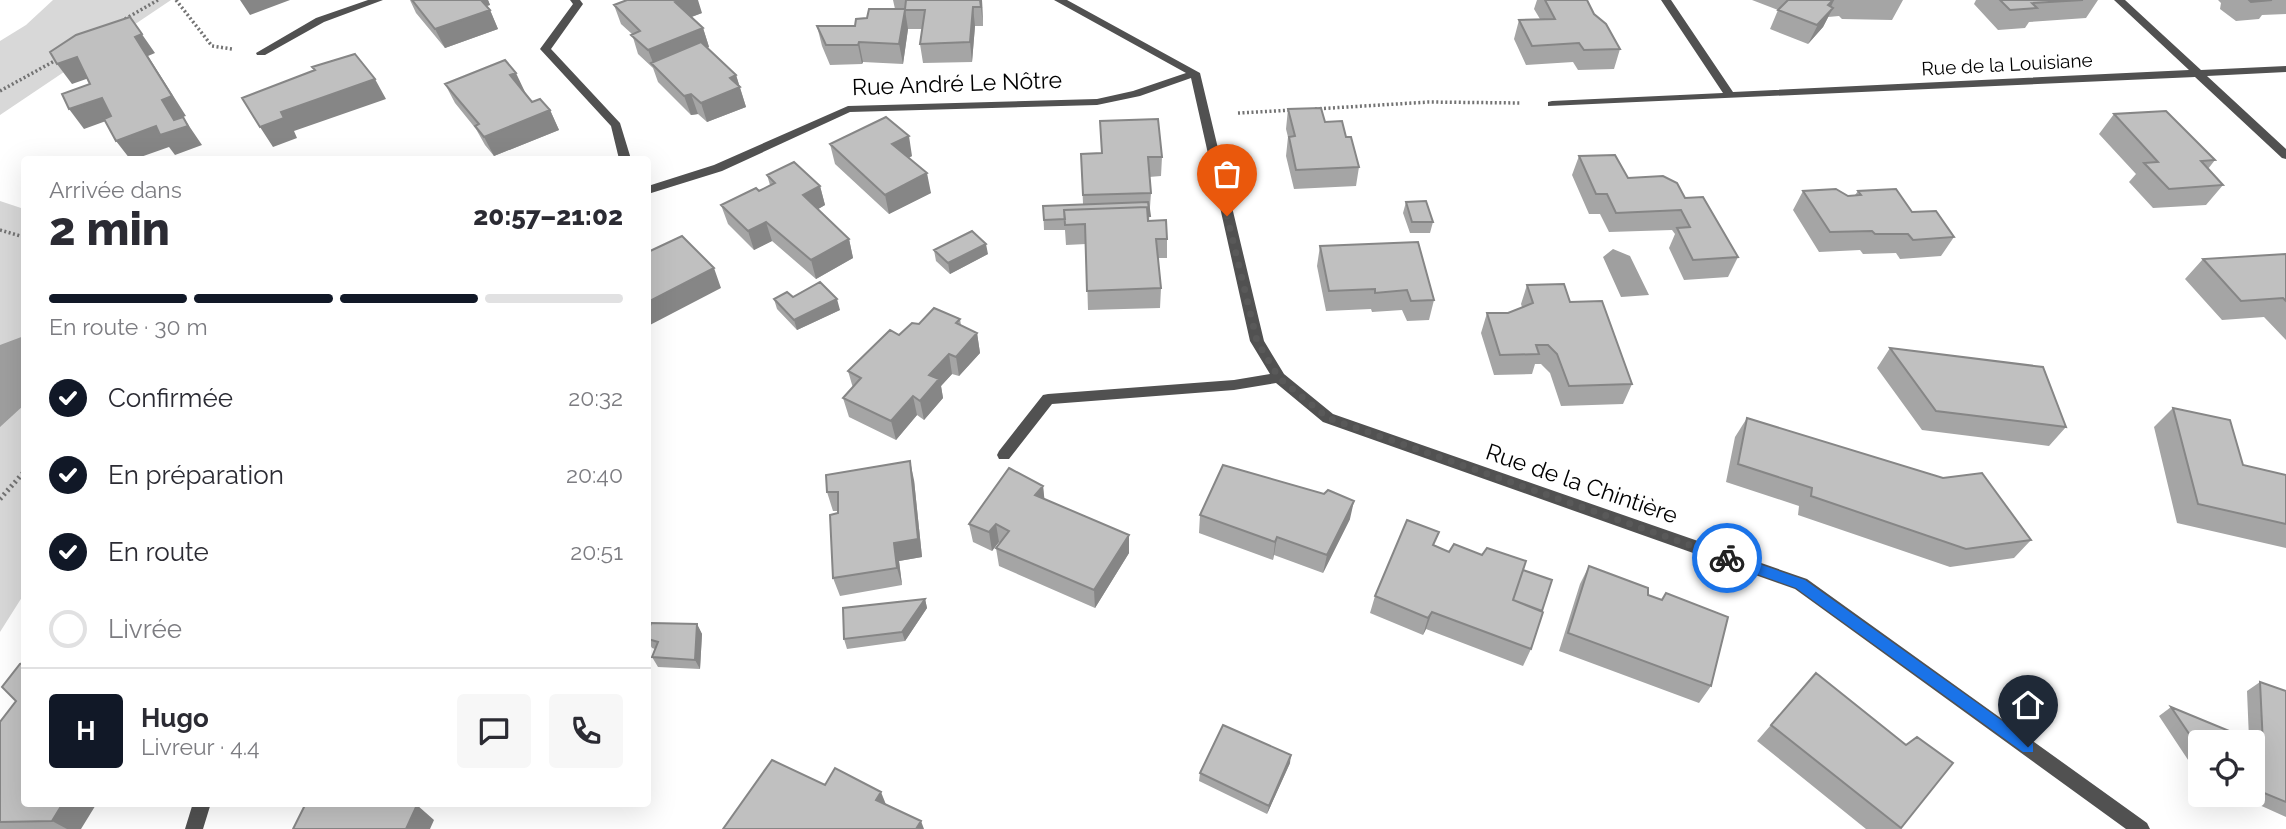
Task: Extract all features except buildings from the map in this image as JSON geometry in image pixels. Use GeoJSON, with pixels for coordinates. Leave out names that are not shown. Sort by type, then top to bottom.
{"type":"FeatureCollection","features":[{"type":"Feature","properties":{"kind":"street"},"geometry":{"type":"LineString","coordinates":[[261,53],[320,20],[378,0]]}},
{"type":"Feature","properties":{"kind":"street"},"geometry":{"type":"LineString","coordinates":[[575,0],[578,4],[545,49],[616,125],[624,156]]}},
{"type":"Feature","properties":{"kind":"street"},"geometry":{"type":"LineString","coordinates":[[1059,0],[1195,73]]}},
{"type":"Feature","properties":{"kind":"street"},"geometry":{"type":"LineString","coordinates":[[1666,0],[1730,95]]}},
{"type":"Feature","properties":{"kind":"street"},"geometry":{"type":"LineString","coordinates":[[2119,0],[2286,155]]}},
{"type":"Feature","properties":{"kind":"street","name":"Rue de la Louisiane"},"geometry":{"type":"LineString","coordinates":[[1552,104],[2286,69]]}},
{"type":"Feature","properties":{"kind":"street","name":"Rue de la Chintière"},"geometry":{"type":"LineString","coordinates":[[1195,73],[1257,341],[1279,378],[1328,418],[1801,584],[2141,829]]}},
{"type":"Feature","properties":{"kind":"street","name":"Rue André Le Nôtre"},"geometry":{"type":"LineString","coordinates":[[651,190],[719,168],[848,109],[1097,102],[1136,94],[1195,73]]}},
{"type":"Feature","properties":{"kind":"street"},"geometry":{"type":"LineString","coordinates":[[1004,455],[1048,399],[1234,385],[1279,378]]}},
{"type":"Feature","properties":{"kind":"street"},"geometry":{"type":"LineString","coordinates":[[194,829],[201,807]]}},
{"type":"Feature","properties":{"kind":"path"},"geometry":{"type":"LineString","coordinates":[[114,26],[158,0]]}},
{"type":"Feature","properties":{"kind":"path"},"geometry":{"type":"LineString","coordinates":[[176,0],[212,46],[261,53]]}},
{"type":"Feature","properties":{"kind":"path"},"geometry":{"type":"LineString","coordinates":[[0,91],[60,58]]}},
{"type":"Feature","properties":{"kind":"path"},"geometry":{"type":"LineString","coordinates":[[1310,109],[1429,102],[1552,104]]}},
{"type":"Feature","properties":{"kind":"path"},"geometry":{"type":"LineString","coordinates":[[1203,115],[1296,110]]}},
{"type":"Feature","properties":{"kind":"path"},"geometry":{"type":"LineString","coordinates":[[0,230],[21,236]]}},
{"type":"Feature","properties":{"kind":"path"},"geometry":{"type":"LineString","coordinates":[[0,499],[21,475]]}},
{"type":"Feature","properties":{"kind":"shaded area"},"geometry":{"type":"Polygon","coordinates":[[[53,0],[171,0],[0,115],[0,41],[26,25],[53,0]]]}},
{"type":"Feature","properties":{"kind":"shaded area"},"geometry":{"type":"Polygon","coordinates":[[[0,201],[21,208],[21,599],[0,632],[0,201]]]}},
{"type":"Feature","properties":{"kind":"shaded area"},"geometry":{"type":"Polygon","coordinates":[[[1613,249],[1630,256],[1649,295],[1621,297],[1603,257],[1613,249]]]}},
{"type":"Feature","properties":{"kind":"shaded area"},"geometry":{"type":"Polygon","coordinates":[[[21,337],[21,408],[0,427],[0,345],[21,337]]]}},
{"type":"Feature","properties":{"kind":"way so far"},"geometry":{"type":"LineString","coordinates":[[1227,216],[1257,341],[1279,378],[1328,418],[1727,558]]}},
{"type":"Feature","properties":{"kind":"route"},"geometry":{"type":"LineString","coordinates":[[1727,558],[1801,584],[2028,747]]}}]}
